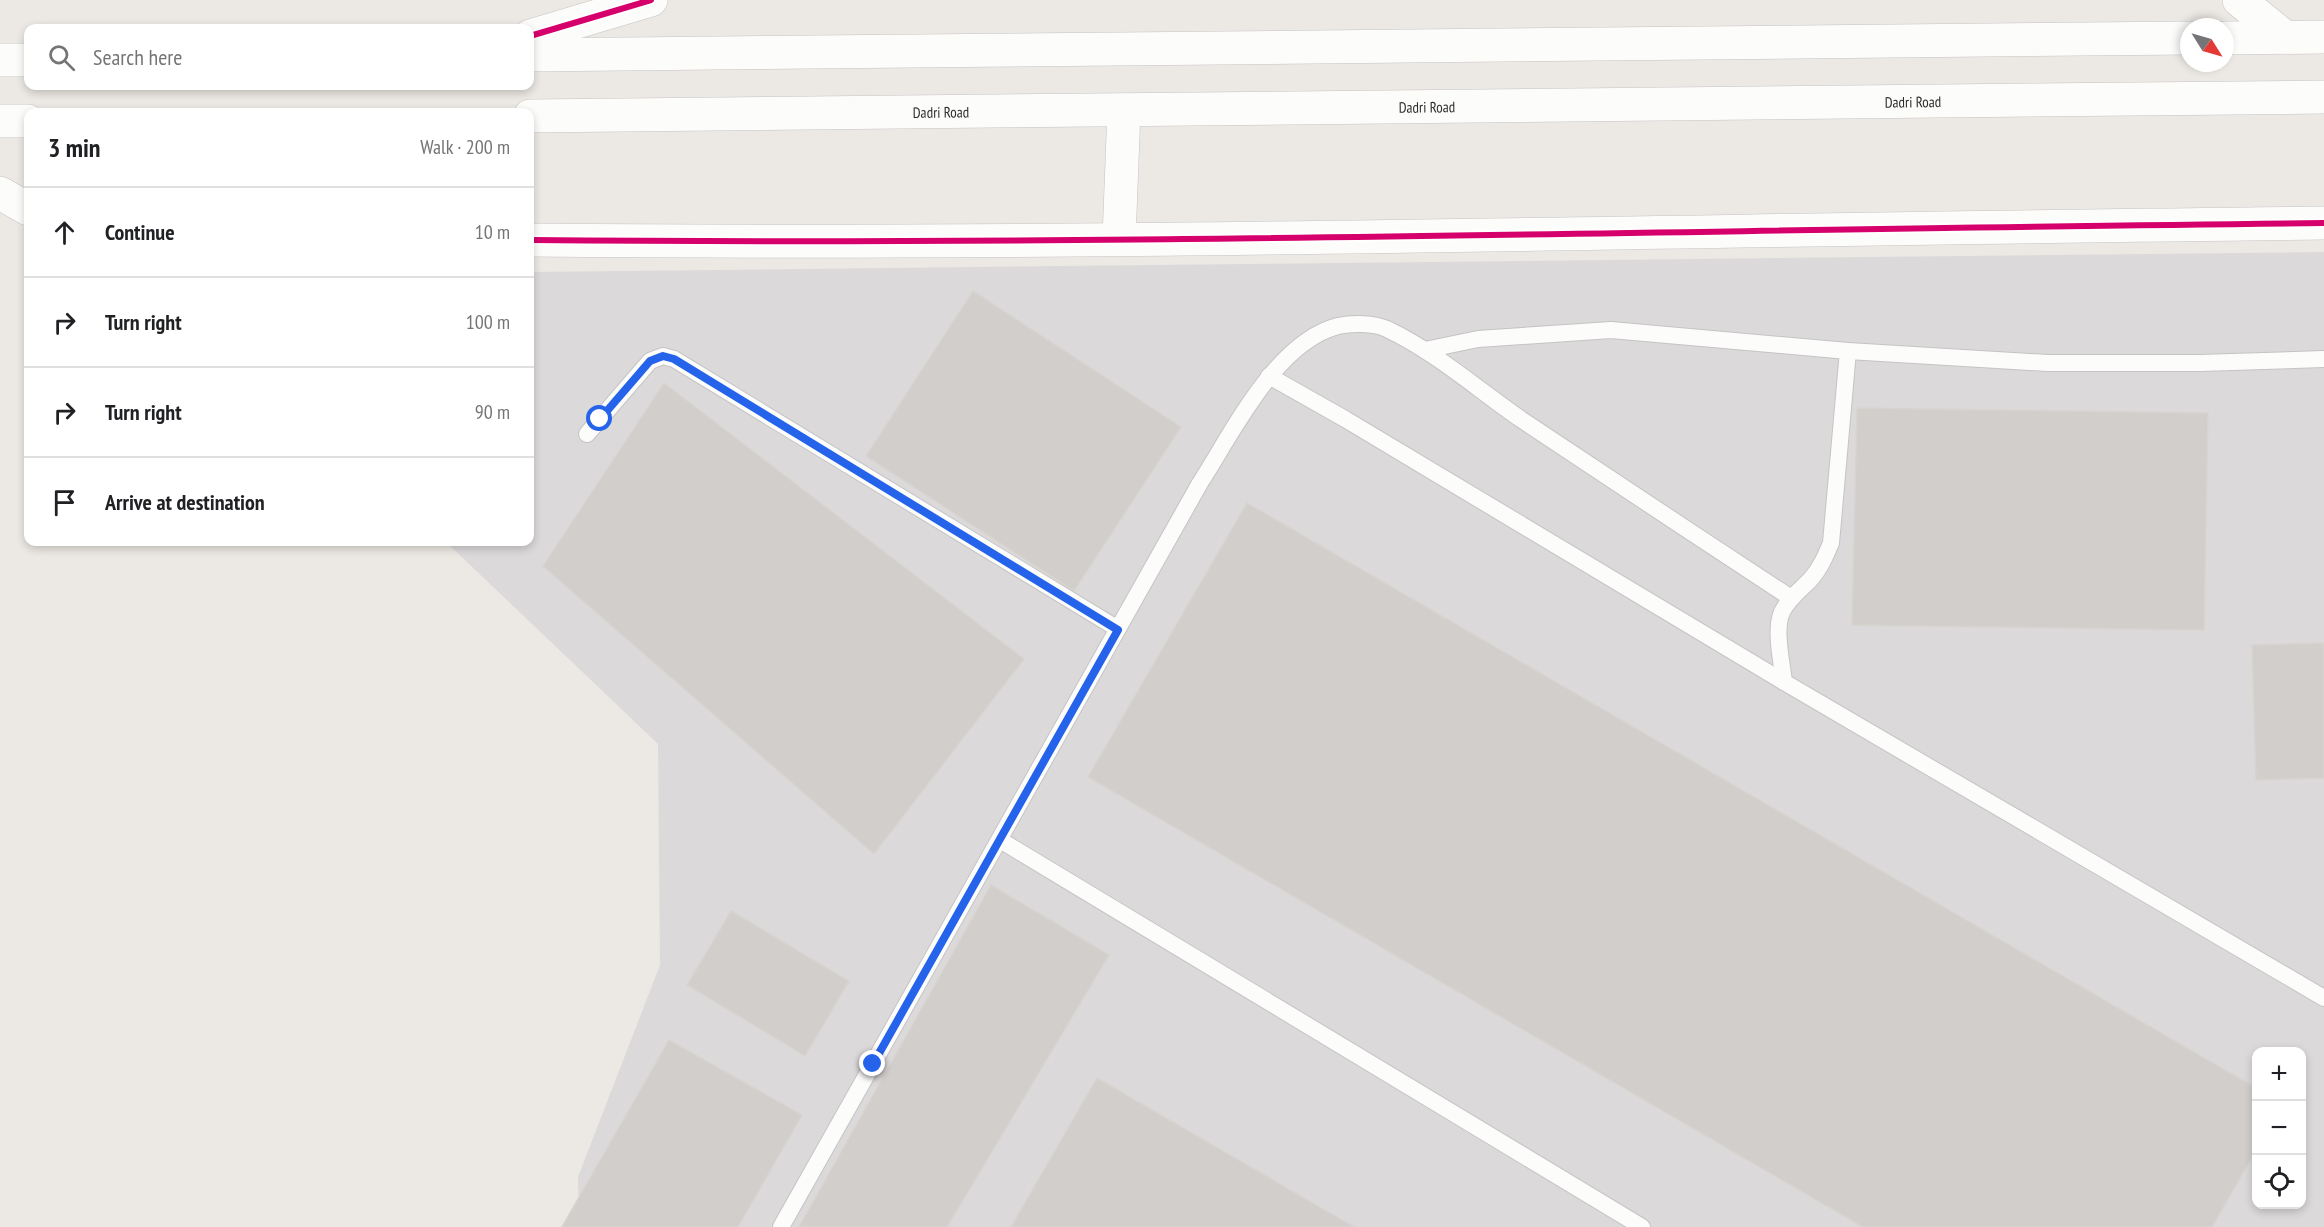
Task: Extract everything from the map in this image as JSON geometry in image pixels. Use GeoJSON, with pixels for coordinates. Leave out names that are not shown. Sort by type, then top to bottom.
{"type":"FeatureCollection","features":[{"type":"Feature","properties":{"kind":"main road"},"geometry":{"type":"LineString","coordinates":[[534,35],[651,0]]}},
{"type":"Feature","properties":{"kind":"main road"},"geometry":{"type":"LineString","coordinates":[[2239,0],[2284,37]]}},
{"type":"Feature","properties":{"kind":"main road"},"geometry":{"type":"LineString","coordinates":[[2234,38],[2324,37]]}},
{"type":"Feature","properties":{"kind":"main road"},"geometry":{"type":"LineString","coordinates":[[534,55],[2180,38]]}},
{"type":"Feature","properties":{"kind":"main road"},"geometry":{"type":"LineString","coordinates":[[0,60],[24,60]]}},
{"type":"Feature","properties":{"kind":"main road"},"geometry":{"type":"LineString","coordinates":[[2283,97],[2324,120]]}},
{"type":"Feature","properties":{"kind":"main road","name":"Dadri Road"},"geometry":{"type":"LineString","coordinates":[[534,116],[1123,141],[2324,97]]}},
{"type":"Feature","properties":{"kind":"main road"},"geometry":{"type":"LineString","coordinates":[[0,121],[24,121]]}},
{"type":"Feature","properties":{"kind":"main road"},"geometry":{"type":"LineString","coordinates":[[1119,239],[1123,141]]}},
{"type":"Feature","properties":{"kind":"main road"},"geometry":{"type":"LineString","coordinates":[[0,193],[24,207]]}},
{"type":"Feature","properties":{"kind":"main road"},"geometry":{"type":"LineString","coordinates":[[534,240],[761,242],[1119,239],[2324,224]]}},
{"type":"Feature","properties":{"kind":"lane"},"geometry":{"type":"LineString","coordinates":[[781,1227],[1200,483],[1269,376],[1302,343],[1337,326],[1363,324],[1384,328],[1425,350],[1519,418],[1791,598]]}},
{"type":"Feature","properties":{"kind":"lane"},"geometry":{"type":"LineString","coordinates":[[1425,350],[1478,339],[1611,330],[1848,351],[2048,363],[2200,363],[2324,358]]}},
{"type":"Feature","properties":{"kind":"lane"},"geometry":{"type":"LineString","coordinates":[[1784,682],[1779,626],[1782,612],[1791,598],[1811,579],[1823,562],[1831,543],[1848,351]]}},
{"type":"Feature","properties":{"kind":"lane"},"geometry":{"type":"LineString","coordinates":[[587,434],[650,361],[663,356],[674,359],[1118,630]]}},
{"type":"Feature","properties":{"kind":"lane"},"geometry":{"type":"LineString","coordinates":[[1269,376],[1345,419],[1784,682],[2324,998]]}},
{"type":"Feature","properties":{"kind":"lane"},"geometry":{"type":"LineString","coordinates":[[1000,840],[1642,1227]]}},
{"type":"Feature","properties":{"kind":"shaded area"},"geometry":{"type":"Polygon","coordinates":[[[2324,252],[2324,1227],[579,1227],[578,1177],[660,965],[658,744],[450,546],[534,546],[534,272],[2324,252]]]}},
{"type":"Feature","properties":{"kind":"building"},"geometry":{"type":"Polygon","coordinates":[[[973,291],[1181,427],[1074,591],[866,456],[973,291]]]}},
{"type":"Feature","properties":{"kind":"building"},"geometry":{"type":"Polygon","coordinates":[[[664,383],[1024,659],[874,854],[543,566],[664,383]]]}},
{"type":"Feature","properties":{"kind":"building"},"geometry":{"type":"Polygon","coordinates":[[[1857,408],[2208,413],[2204,630],[1852,625],[1857,408]]]}},
{"type":"Feature","properties":{"kind":"building"},"geometry":{"type":"Polygon","coordinates":[[[1247,503],[2252,1086],[2252,1157],[2212,1227],[1863,1227],[1088,777],[1247,503]]]}},
{"type":"Feature","properties":{"kind":"building"},"geometry":{"type":"Polygon","coordinates":[[[2324,643],[2324,778],[2256,780],[2252,645],[2324,643]]]}},
{"type":"Feature","properties":{"kind":"building"},"geometry":{"type":"Polygon","coordinates":[[[991,885],[1109,955],[947,1227],[799,1227],[991,885]]]}},
{"type":"Feature","properties":{"kind":"building"},"geometry":{"type":"Polygon","coordinates":[[[731,911],[849,981],[805,1056],[687,985],[731,911]]]}},
{"type":"Feature","properties":{"kind":"building"},"geometry":{"type":"Polygon","coordinates":[[[669,1040],[802,1115],[738,1227],[562,1227],[669,1040]]]}},
{"type":"Feature","properties":{"kind":"building"},"geometry":{"type":"Polygon","coordinates":[[[1097,1078],[1354,1227],[1011,1227],[1097,1078]]]}},
{"type":"Feature","properties":{"kind":"cycle path"},"geometry":{"type":"LineString","coordinates":[[534,35],[651,0]]}},
{"type":"Feature","properties":{"kind":"cycle path"},"geometry":{"type":"LineString","coordinates":[[534,240],[1203,239],[2324,223]]}},
{"type":"Feature","properties":{"kind":"route"},"geometry":{"type":"LineString","coordinates":[[600,419],[650,361],[663,356],[674,359],[1118,630],[873,1064]]}}]}
